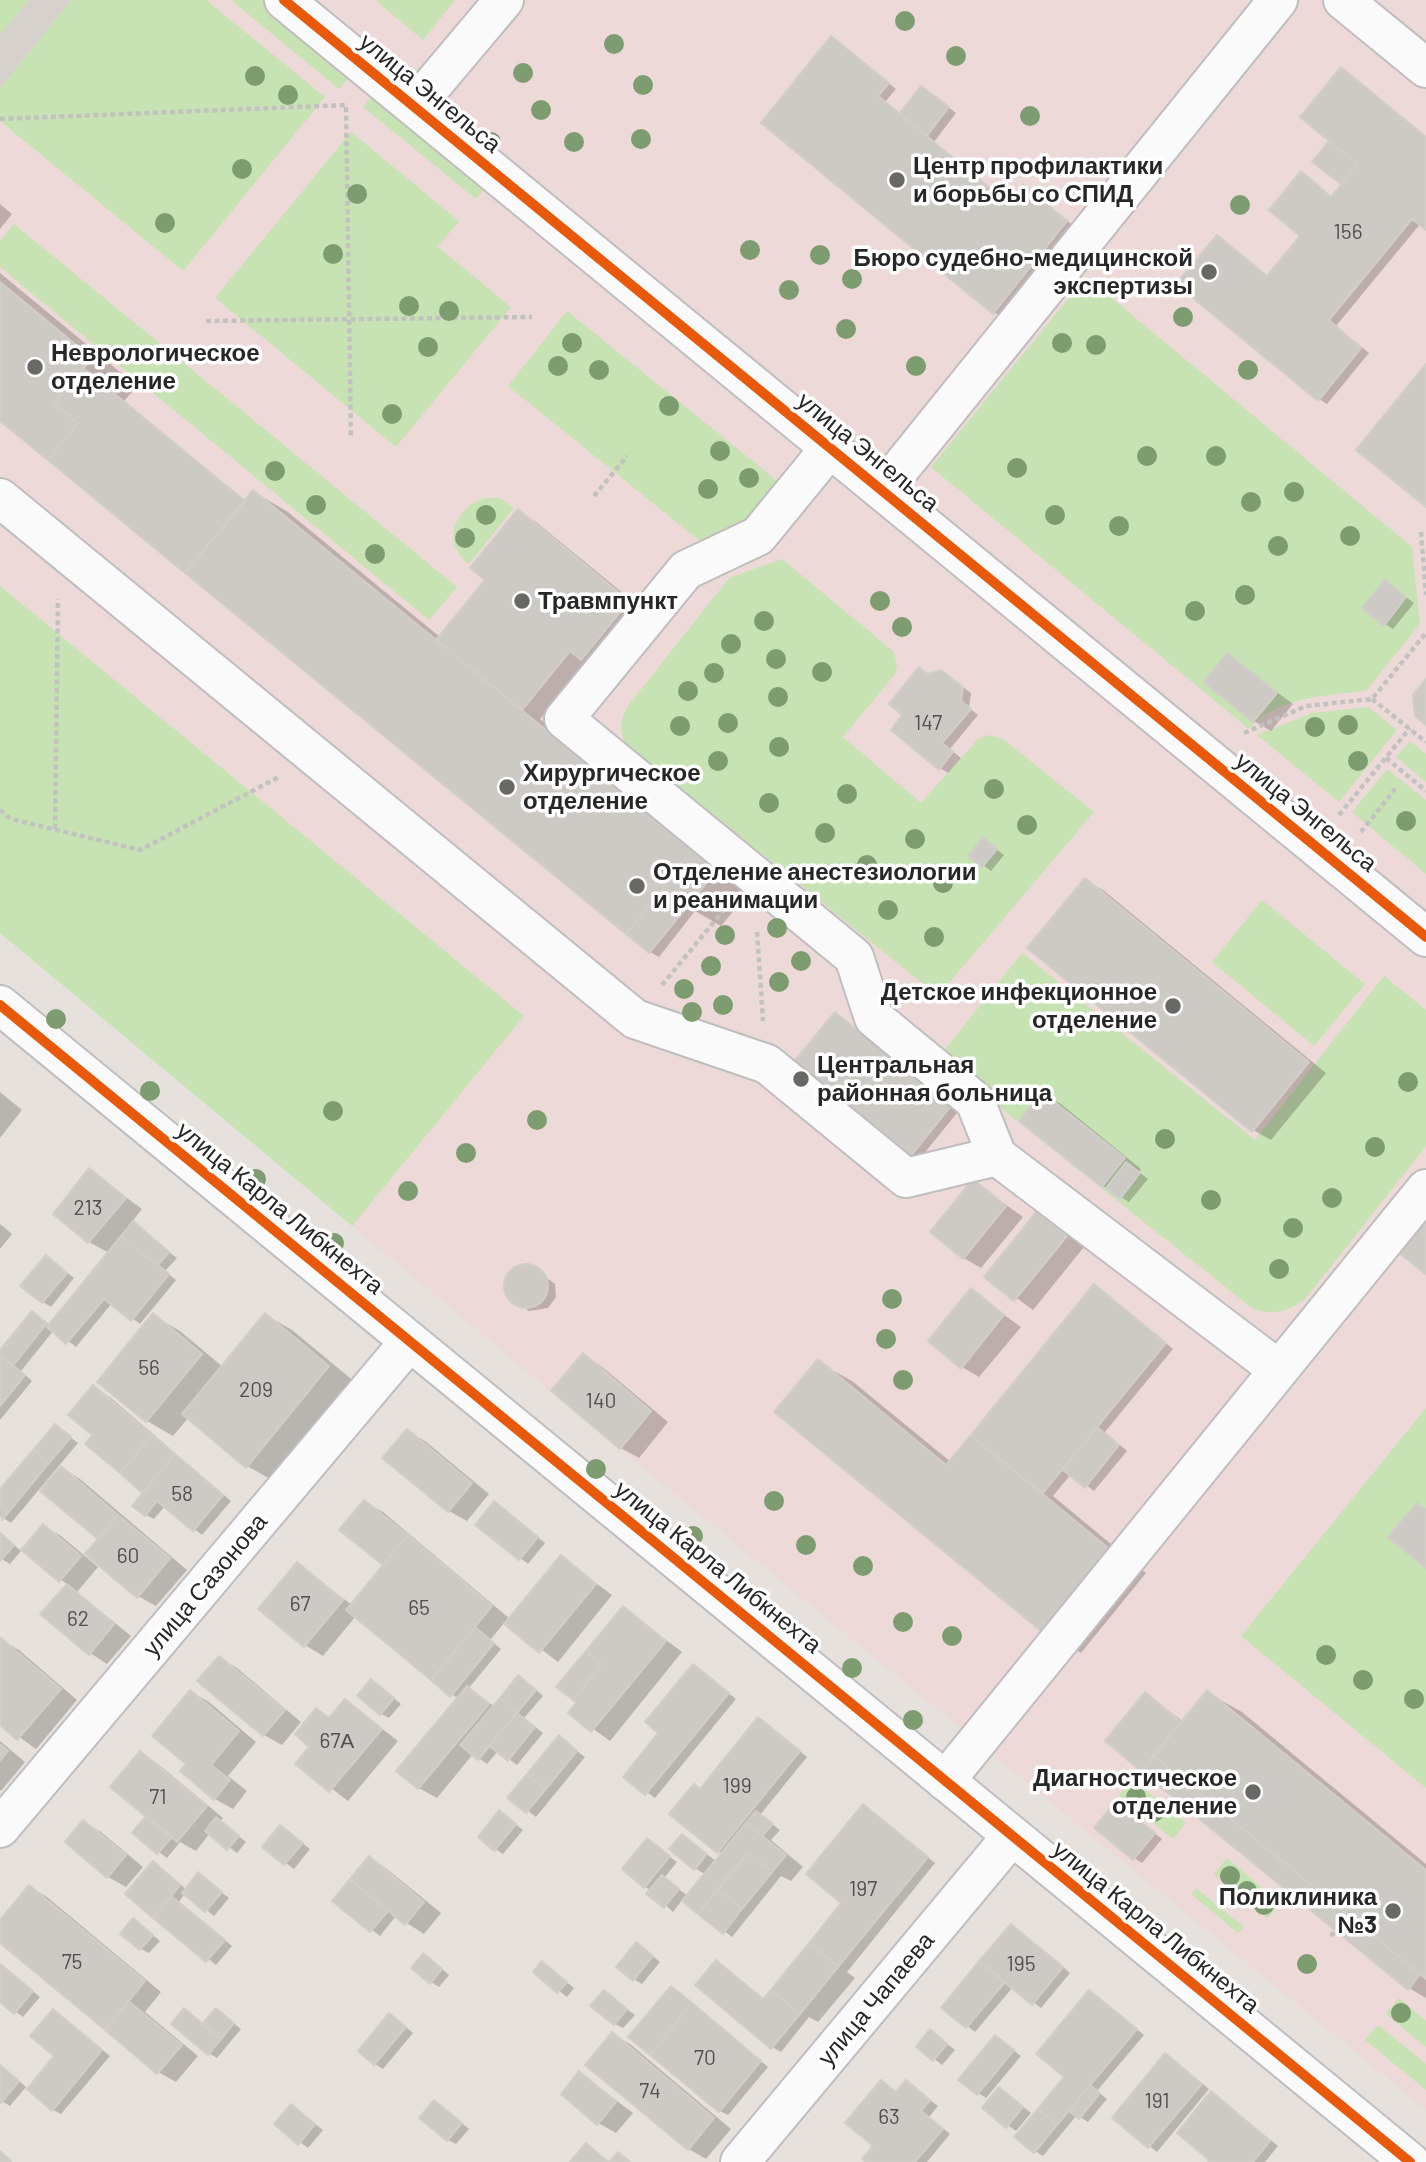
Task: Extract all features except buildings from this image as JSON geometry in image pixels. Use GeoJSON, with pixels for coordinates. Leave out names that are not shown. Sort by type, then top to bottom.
{"type":"FeatureCollection","features":[{"type":"Feature","properties":{"kind":"street","name":"улица Энгельса"},"geometry":{"type":"LineString","coordinates":[[284,0],[1426,937]]}},
{"type":"Feature","properties":{"kind":"street"},"geometry":{"type":"LineString","coordinates":[[414,107],[504,0]]}},
{"type":"Feature","properties":{"kind":"street"},"geometry":{"type":"LineString","coordinates":[[882,491],[1278,0]]}},
{"type":"Feature","properties":{"kind":"street"},"geometry":{"type":"LineString","coordinates":[[1343,0],[1426,68]]}},
{"type":"Feature","properties":{"kind":"street"},"geometry":{"type":"LineString","coordinates":[[830,448],[758,536],[686,570],[564,719],[853,957],[874,1018],[975,1101],[997,1156],[1279,1370]]}},
{"type":"Feature","properties":{"kind":"street"},"geometry":{"type":"LineString","coordinates":[[0,498],[635,1019],[766,1064],[906,1178],[997,1156]]}},
{"type":"Feature","properties":{"kind":"street","name":"улица Карла Либкнехта"},"geometry":{"type":"LineString","coordinates":[[0,1005],[1410,2162]]}},
{"type":"Feature","properties":{"kind":"street"},"geometry":{"type":"LineString","coordinates":[[945,1780],[1426,1189]]}},
{"type":"Feature","properties":{"kind":"street","name":"улица Сазонова"},"geometry":{"type":"LineString","coordinates":[[0,1828],[410,1342]]}},
{"type":"Feature","properties":{"kind":"street","name":"улица Чапаева"},"geometry":{"type":"LineString","coordinates":[[740,2162],[1013,1836]]}},
{"type":"Feature","properties":{"kind":"path"},"geometry":{"type":"LineString","coordinates":[[0,119],[346,105],[351,439]]}},
{"type":"Feature","properties":{"kind":"path"},"geometry":{"type":"LineString","coordinates":[[206,321],[532,317]]}},
{"type":"Feature","properties":{"kind":"path"},"geometry":{"type":"LineString","coordinates":[[594,496],[627,456]]}},
{"type":"Feature","properties":{"kind":"path"},"geometry":{"type":"LineString","coordinates":[[1421,532],[1426,595]]}},
{"type":"Feature","properties":{"kind":"path"},"geometry":{"type":"LineString","coordinates":[[55,829],[58,546]]}},
{"type":"Feature","properties":{"kind":"path"},"geometry":{"type":"LineString","coordinates":[[1240,734],[1306,706],[1372,699],[1426,633]]}},
{"type":"Feature","properties":{"kind":"path"},"geometry":{"type":"LineString","coordinates":[[1372,699],[1426,742]]}},
{"type":"Feature","properties":{"kind":"path"},"geometry":{"type":"LineString","coordinates":[[1339,815],[1409,729]]}},
{"type":"Feature","properties":{"kind":"path"},"geometry":{"type":"LineString","coordinates":[[0,810],[11,819],[140,850],[317,758]]}},
{"type":"Feature","properties":{"kind":"path"},"geometry":{"type":"LineString","coordinates":[[1386,758],[1426,790]]}},
{"type":"Feature","properties":{"kind":"path"},"geometry":{"type":"LineString","coordinates":[[1360,833],[1395,789]]}},
{"type":"Feature","properties":{"kind":"path"},"geometry":{"type":"LineString","coordinates":[[635,1019],[753,875]]}},
{"type":"Feature","properties":{"kind":"path"},"geometry":{"type":"LineString","coordinates":[[753,875],[766,1064]]}},
{"type":"Feature","properties":{"kind":"path"},"geometry":{"type":"LineString","coordinates":[[1331,1936],[1348,1916]]}},
{"type":"Feature","properties":{"kind":"shaded area","name":"Центральная районная больница"},"geometry":{"type":"Polygon","coordinates":[[[0,0],[1426,0],[1426,2110],[620,1449],[0,933],[0,0]]]}},
{"type":"Feature","properties":{"kind":"shaded area"},"geometry":{"type":"Polygon","coordinates":[[[29,0],[71,0],[0,88],[0,35],[29,0]]]}},
{"type":"Feature","properties":{"kind":"green space"},"geometry":{"type":"Polygon","coordinates":[[[0,0],[29,0],[0,35],[0,0]]]}},
{"type":"Feature","properties":{"kind":"green space"},"geometry":{"type":"Polygon","coordinates":[[[71,0],[206,0],[325,97],[183,271],[0,121],[0,88],[71,0]]]}},
{"type":"Feature","properties":{"kind":"green space"},"geometry":{"type":"Polygon","coordinates":[[[231,0],[266,0],[353,72],[339,89],[231,0]]]}},
{"type":"Feature","properties":{"kind":"green space"},"geometry":{"type":"Polygon","coordinates":[[[375,0],[455,0],[423,40],[375,0]]]}},
{"type":"Feature","properties":{"kind":"green space"},"geometry":{"type":"Polygon","coordinates":[[[378,89],[490,182],[476,199],[363,107],[378,89]]]}},
{"type":"Feature","properties":{"kind":"green space"},"geometry":{"type":"Polygon","coordinates":[[[351,132],[459,221],[438,247],[511,307],[396,447],[215,298],[351,132]]]}},
{"type":"Feature","properties":{"kind":"green space"},"geometry":{"type":"Polygon","coordinates":[[[14,224],[457,587],[429,620],[0,267],[0,241],[14,224]]]}},
{"type":"Feature","properties":{"kind":"green space"},"geometry":{"type":"Polygon","coordinates":[[[1086,277],[1412,547],[1420,624],[1366,691],[1319,696],[1288,704],[1260,718],[1249,729],[931,467],[1086,277]]]}},
{"type":"Feature","properties":{"kind":"green space"},"geometry":{"type":"Polygon","coordinates":[[[567,311],[781,484],[752,521],[701,542],[508,386],[567,311]]]}},
{"type":"Feature","properties":{"kind":"green space"},"geometry":{"type":"Polygon","coordinates":[[[485,498],[500,498],[514,508],[469,564],[460,556],[455,546],[455,527],[465,510],[485,498]]]}},
{"type":"Feature","properties":{"kind":"green space"},"geometry":{"type":"Polygon","coordinates":[[[782,559],[894,652],[897,666],[895,674],[843,737],[921,803],[978,739],[990,735],[1003,739],[1094,812],[938,996],[625,743],[623,738],[621,724],[628,706],[729,578],[782,559]]]}},
{"type":"Feature","properties":{"kind":"green space"},"geometry":{"type":"Polygon","coordinates":[[[0,586],[524,1016],[352,1226],[0,933],[0,586]]]}},
{"type":"Feature","properties":{"kind":"green space"},"geometry":{"type":"Polygon","coordinates":[[[1368,707],[1397,730],[1339,802],[1257,735],[1312,713],[1368,707]]]}},
{"type":"Feature","properties":{"kind":"green space"},"geometry":{"type":"Polygon","coordinates":[[[1410,741],[1426,754],[1426,782],[1396,757],[1410,741]]]}},
{"type":"Feature","properties":{"kind":"green space"},"geometry":{"type":"Polygon","coordinates":[[[1387,769],[1426,800],[1426,874],[1352,812],[1387,769]]]}},
{"type":"Feature","properties":{"kind":"green space"},"geometry":{"type":"Polygon","coordinates":[[[1262,900],[1365,984],[1314,1046],[1212,962],[1262,900]]]}},
{"type":"Feature","properties":{"kind":"green space"},"geometry":{"type":"Polygon","coordinates":[[[1022,953],[1255,1140],[1384,976],[1426,1010],[1426,1146],[1306,1298],[1281,1311],[1253,1309],[938,1058],[1022,953]]]}},
{"type":"Feature","properties":{"kind":"green space"},"geometry":{"type":"Polygon","coordinates":[[[1426,1408],[1426,1788],[1241,1636],[1426,1408]]]}},
{"type":"Feature","properties":{"kind":"green space"},"geometry":{"type":"Polygon","coordinates":[[[1132,1779],[1186,1823],[1173,1839],[1119,1795],[1132,1779]]]}},
{"type":"Feature","properties":{"kind":"green space"},"geometry":{"type":"Polygon","coordinates":[[[1227,1858],[1280,1903],[1268,1918],[1214,1874],[1227,1858]]]}},
{"type":"Feature","properties":{"kind":"green space"},"geometry":{"type":"Polygon","coordinates":[[[1196,1888],[1244,1927],[1238,1933],[1191,1894],[1196,1888]]]}},
{"type":"Feature","properties":{"kind":"green space"},"geometry":{"type":"Polygon","coordinates":[[[1399,1998],[1426,2021],[1426,2047],[1386,2014],[1399,1998]]]}},
{"type":"Feature","properties":{"kind":"green space"},"geometry":{"type":"Polygon","coordinates":[[[1378,2025],[1426,2064],[1426,2090],[1365,2040],[1378,2025]]]}},
{"type":"Feature","properties":{"kind":"cycle path"},"geometry":{"type":"LineString","coordinates":[[284,0],[1426,937]]}},
{"type":"Feature","properties":{"kind":"cycle path"},"geometry":{"type":"LineString","coordinates":[[0,1005],[1410,2162]]}},
{"type":"Feature","properties":{"kind":"place","name":"Центр профилактики и борьбы со СПИД"},"geometry":{"type":"Point","coordinates":[897,180]}},
{"type":"Feature","properties":{"kind":"place","name":"Бюро судебно-медицинской экспертизы"},"geometry":{"type":"Point","coordinates":[1209,272]}},
{"type":"Feature","properties":{"kind":"place","name":"Неврологическое отделение"},"geometry":{"type":"Point","coordinates":[35,367]}},
{"type":"Feature","properties":{"kind":"place","name":"Травмпункт"},"geometry":{"type":"Point","coordinates":[522,601]}},
{"type":"Feature","properties":{"kind":"place","name":"Хирургическое отделение"},"geometry":{"type":"Point","coordinates":[507,787]}},
{"type":"Feature","properties":{"kind":"place","name":"Отделение анестезиологии и реанимации"},"geometry":{"type":"Point","coordinates":[637,886]}},
{"type":"Feature","properties":{"kind":"place","name":"Детское инфекционное отделение"},"geometry":{"type":"Point","coordinates":[1173,1006]}},
{"type":"Feature","properties":{"kind":"place","name":"Центральная районная больница"},"geometry":{"type":"Point","coordinates":[801,1079]}},
{"type":"Feature","properties":{"kind":"place","name":"Диагностическое отделение"},"geometry":{"type":"Point","coordinates":[1253,1792]}},
{"type":"Feature","properties":{"kind":"place","name":"Поликлиника №3"},"geometry":{"type":"Point","coordinates":[1393,1911]}}]}
